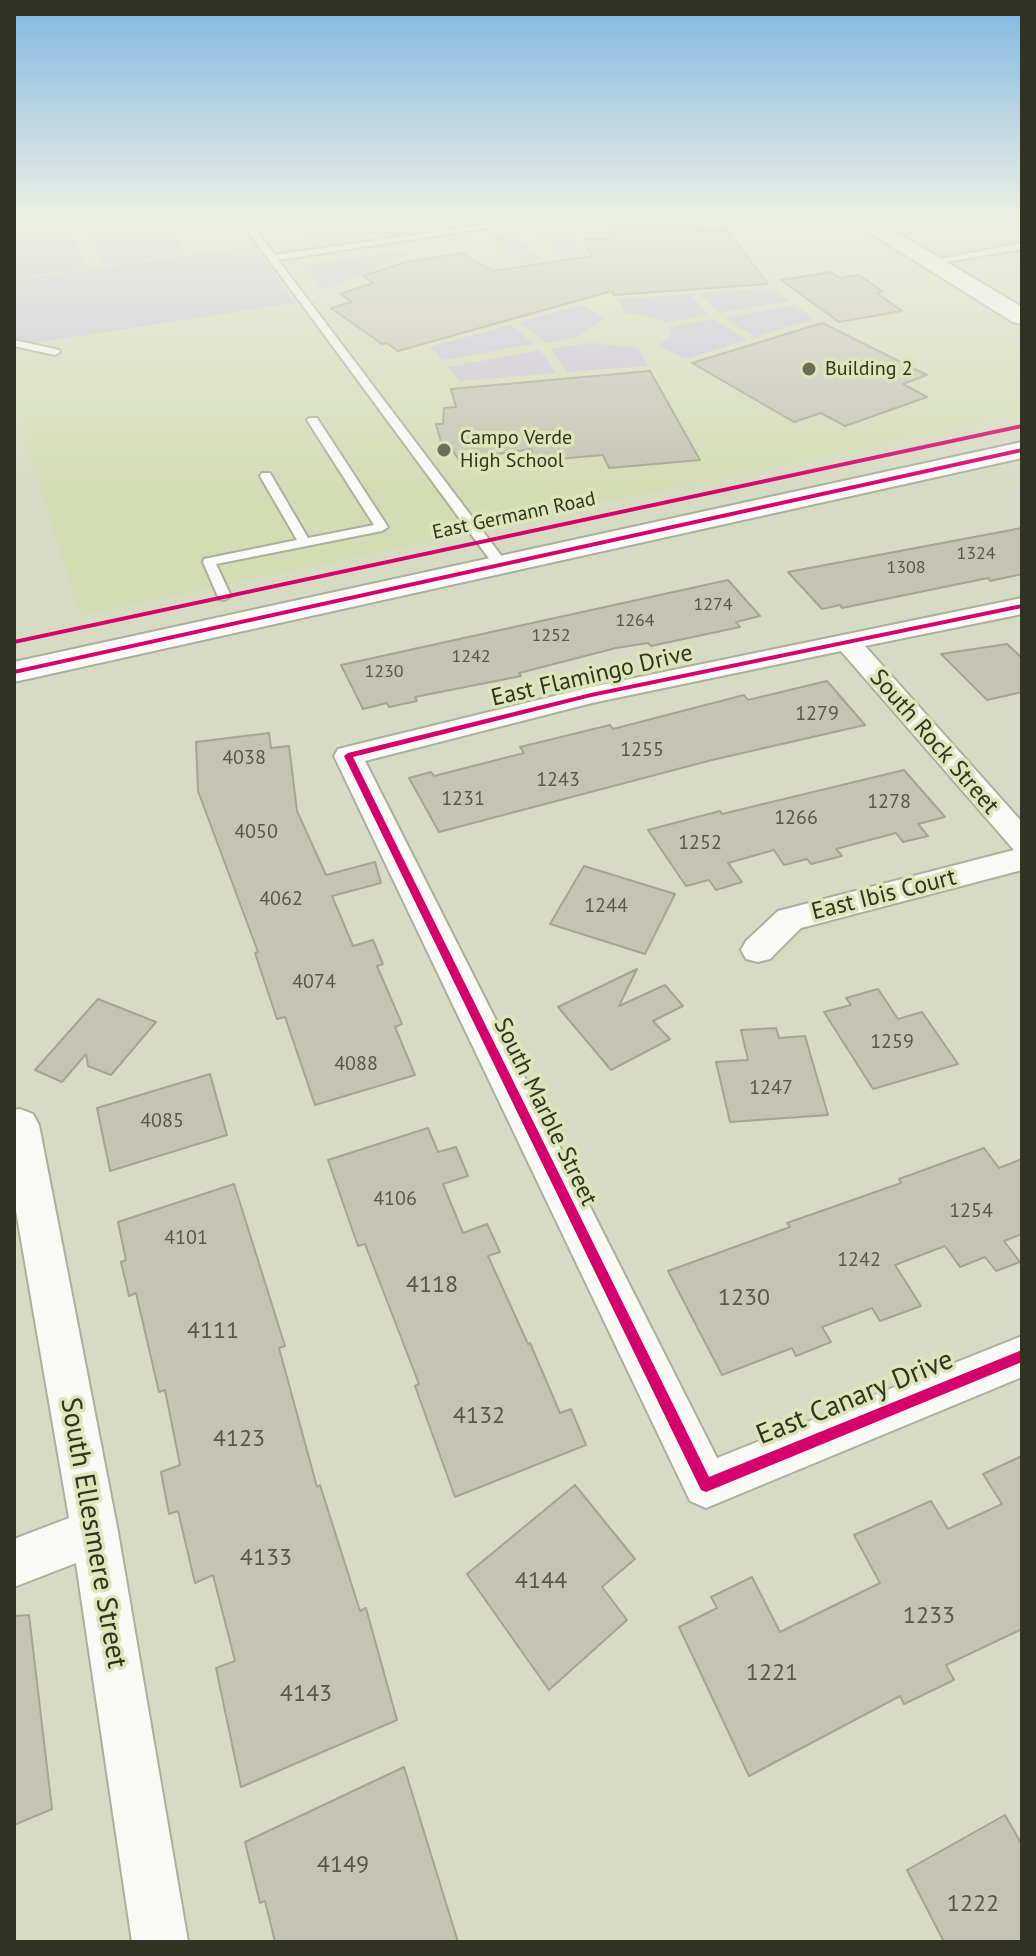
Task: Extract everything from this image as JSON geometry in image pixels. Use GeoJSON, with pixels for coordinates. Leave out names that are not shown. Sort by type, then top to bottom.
{"type":"FeatureCollection","features":[{"type":"Feature","properties":{"kind":"main road","name":"East Germann Road"},"geometry":{"type":"LineString","coordinates":[[14,672],[1022,426]]}},
{"type":"Feature","properties":{"kind":"main road","name":"East Germann Road"},"geometry":{"type":"LineString","coordinates":[[14,642],[224,596],[492,553],[1022,450]]}},
{"type":"Feature","properties":{"kind":"street","name":"East Flamingo Drive"},"geometry":{"type":"LineString","coordinates":[[348,756],[591,695],[1022,606]]}},
{"type":"Feature","properties":{"kind":"street","name":"South Rock Street"},"geometry":{"type":"LineString","coordinates":[[846,641],[1022,842]]}},
{"type":"Feature","properties":{"kind":"street","name":"South Marble Street"},"geometry":{"type":"LineString","coordinates":[[348,756],[706,1485]]}},
{"type":"Feature","properties":{"kind":"street","name":"East Ibis Court"},"geometry":{"type":"LineString","coordinates":[[758,950],[790,919],[1022,859]]}},
{"type":"Feature","properties":{"kind":"street","name":"South Ellesmere Street"},"geometry":{"type":"LineString","coordinates":[[17,1125],[95,1532],[160,1942]]}},
{"type":"Feature","properties":{"kind":"street","name":"East Canary Drive"},"geometry":{"type":"LineString","coordinates":[[706,1485],[1022,1356]]}},
{"type":"Feature","properties":{"kind":"street"},"geometry":{"type":"LineString","coordinates":[[14,1563],[95,1532]]}},
{"type":"Feature","properties":{"kind":"lane"},"geometry":{"type":"LineString","coordinates":[[313,310],[492,553]]}},
{"type":"Feature","properties":{"kind":"lane"},"geometry":{"type":"LineString","coordinates":[[14,343],[55,352]]}},
{"type":"Feature","properties":{"kind":"lane"},"geometry":{"type":"LineString","coordinates":[[224,596],[209,562],[382,527],[313,420]]}},
{"type":"Feature","properties":{"kind":"lane"},"geometry":{"type":"LineString","coordinates":[[266,476],[305,543]]}},
{"type":"Feature","properties":{"kind":"shaded area","name":"Campo Verde High School"},"geometry":{"type":"Polygon","coordinates":[[[14,310],[993,310],[1022,328],[1022,415],[699,484],[512,519],[448,538],[80,616],[14,404],[14,310]]]}},
{"type":"Feature","properties":{"kind":"shaded area"},"geometry":{"type":"Polygon","coordinates":[[[14,310],[247,310],[14,346],[14,310]]]}},
{"type":"Feature","properties":{"kind":"shaded area"},"geometry":{"type":"Polygon","coordinates":[[[562,310],[591,310],[605,318],[577,337],[546,343],[519,322],[562,310]]]}},
{"type":"Feature","properties":{"kind":"shaded area"},"geometry":{"type":"Polygon","coordinates":[[[624,310],[705,310],[709,315],[665,323],[649,316],[626,314],[624,310]]]}},
{"type":"Feature","properties":{"kind":"shaded area"},"geometry":{"type":"Polygon","coordinates":[[[766,310],[802,310],[814,319],[755,337],[724,318],[766,310]]]}},
{"type":"Feature","properties":{"kind":"shaded area"},"geometry":{"type":"Polygon","coordinates":[[[714,319],[747,340],[685,359],[659,345],[671,337],[670,327],[714,319]]]}},
{"type":"Feature","properties":{"kind":"shaded area"},"geometry":{"type":"Polygon","coordinates":[[[510,325],[534,344],[442,360],[431,347],[510,325]]]}},
{"type":"Feature","properties":{"kind":"shaded area"},"geometry":{"type":"Polygon","coordinates":[[[591,343],[638,348],[648,366],[567,372],[551,349],[591,343]]]}},
{"type":"Feature","properties":{"kind":"shaded area"},"geometry":{"type":"Polygon","coordinates":[[[540,350],[556,373],[459,381],[448,367],[540,350]]]}},
{"type":"Feature","properties":{"kind":"building"},"geometry":{"type":"Polygon","coordinates":[[[334,310],[543,310],[398,351],[387,343],[382,344],[334,310]]]}},
{"type":"Feature","properties":{"kind":"building"},"geometry":{"type":"Polygon","coordinates":[[[823,310],[902,311],[839,322],[823,310]]]}},
{"type":"Feature","properties":{"kind":"building","name":"Building 2"},"geometry":{"type":"Polygon","coordinates":[[[822,323],[927,375],[903,384],[927,397],[845,426],[821,413],[794,422],[692,363],[822,323]]]}},
{"type":"Feature","properties":{"kind":"building"},"geometry":{"type":"Polygon","coordinates":[[[650,371],[700,460],[609,468],[603,455],[535,461],[531,449],[459,460],[449,445],[442,446],[436,424],[443,424],[444,408],[456,407],[451,389],[650,371]]]}},
{"type":"Feature","properties":{"kind":"building"},"geometry":{"type":"Polygon","coordinates":[[[1022,528],[1022,574],[990,581],[988,578],[842,608],[840,605],[822,609],[788,572],[1022,528]]]}},
{"type":"Feature","properties":{"kind":"building"},"geometry":{"type":"Polygon","coordinates":[[[728,580],[760,616],[736,622],[740,627],[651,646],[648,643],[616,648],[519,673],[521,676],[415,697],[417,701],[389,707],[387,703],[363,709],[341,665],[728,580]]]}},
{"type":"Feature","properties":{"kind":"building"},"geometry":{"type":"Polygon","coordinates":[[[1007,644],[1022,658],[1022,692],[987,700],[941,654],[1007,644]]]}},
{"type":"Feature","properties":{"kind":"building"},"geometry":{"type":"Polygon","coordinates":[[[827,681],[865,725],[712,760],[439,832],[409,778],[431,772],[434,776],[524,753],[520,747],[610,725],[613,729],[744,695],[748,700],[827,681]]]}},
{"type":"Feature","properties":{"kind":"building"},"geometry":{"type":"Polygon","coordinates":[[[269,733],[271,748],[289,746],[297,811],[326,875],[375,862],[381,883],[332,896],[353,946],[373,940],[383,964],[377,966],[402,1024],[395,1027],[415,1075],[315,1105],[285,1017],[277,1019],[255,953],[258,952],[198,791],[196,742],[269,733]]]}},
{"type":"Feature","properties":{"kind":"building"},"geometry":{"type":"Polygon","coordinates":[[[904,770],[945,817],[918,824],[928,836],[903,842],[896,833],[836,849],[842,856],[811,864],[807,859],[784,865],[774,850],[728,863],[742,882],[716,890],[709,880],[686,886],[648,830],[720,811],[722,814],[904,770]]]}},
{"type":"Feature","properties":{"kind":"building"},"geometry":{"type":"Polygon","coordinates":[[[584,866],[675,894],[645,954],[550,924],[584,866]]]}},
{"type":"Feature","properties":{"kind":"building"},"geometry":{"type":"Polygon","coordinates":[[[637,969],[619,1006],[665,985],[683,1006],[653,1021],[670,1039],[611,1070],[558,1007],[637,969]]]}},
{"type":"Feature","properties":{"kind":"building"},"geometry":{"type":"Polygon","coordinates":[[[878,989],[898,1019],[922,1012],[958,1064],[873,1089],[824,1012],[851,1005],[846,998],[878,989]]]}},
{"type":"Feature","properties":{"kind":"building"},"geometry":{"type":"Polygon","coordinates":[[[98,999],[156,1022],[111,1075],[88,1066],[86,1054],[62,1082],[35,1070],[98,999]]]}},
{"type":"Feature","properties":{"kind":"building"},"geometry":{"type":"Polygon","coordinates":[[[776,1028],[779,1038],[805,1036],[828,1115],[730,1122],[716,1062],[748,1060],[741,1030],[776,1028]]]}},
{"type":"Feature","properties":{"kind":"building"},"geometry":{"type":"Polygon","coordinates":[[[210,1074],[227,1135],[110,1171],[97,1108],[210,1074]]]}},
{"type":"Feature","properties":{"kind":"building"},"geometry":{"type":"Polygon","coordinates":[[[428,1128],[438,1152],[456,1147],[468,1176],[443,1184],[463,1233],[487,1224],[500,1252],[488,1256],[560,1413],[571,1409],[586,1445],[455,1497],[415,1386],[419,1384],[365,1244],[358,1246],[328,1160],[428,1128]]]}},
{"type":"Feature","properties":{"kind":"building"},"geometry":{"type":"Polygon","coordinates":[[[984,1148],[999,1168],[1022,1159],[1022,1234],[1004,1241],[1020,1262],[996,1271],[985,1257],[960,1267],[945,1246],[895,1265],[921,1306],[880,1321],[872,1308],[822,1327],[831,1342],[796,1356],[792,1348],[722,1375],[668,1271],[790,1227],[787,1223],[901,1183],[899,1179],[984,1148]]]}},
{"type":"Feature","properties":{"kind":"building"},"geometry":{"type":"Polygon","coordinates":[[[234,1184],[285,1346],[279,1348],[317,1487],[320,1485],[360,1611],[366,1608],[397,1720],[241,1787],[216,1668],[235,1661],[213,1575],[195,1583],[178,1511],[169,1514],[161,1472],[180,1465],[165,1390],[159,1392],[136,1293],[129,1296],[121,1262],[126,1260],[118,1222],[234,1184]]]}},
{"type":"Feature","properties":{"kind":"building"},"geometry":{"type":"Polygon","coordinates":[[[1022,1456],[1022,1629],[946,1665],[954,1680],[904,1704],[900,1696],[749,1776],[679,1627],[717,1608],[711,1597],[752,1577],[780,1632],[880,1583],[854,1535],[931,1501],[948,1529],[1002,1504],[983,1474],[1022,1456]]]}},
{"type":"Feature","properties":{"kind":"building"},"geometry":{"type":"Polygon","coordinates":[[[575,1485],[635,1559],[602,1587],[627,1620],[549,1690],[467,1574],[575,1485]]]}},
{"type":"Feature","properties":{"kind":"building"},"geometry":{"type":"Polygon","coordinates":[[[29,1615],[52,1809],[14,1825],[14,1616],[29,1615]]]}},
{"type":"Feature","properties":{"kind":"building"},"geometry":{"type":"Polygon","coordinates":[[[404,1767],[458,1942],[275,1942],[265,1901],[260,1903],[245,1842],[404,1767]]]}},
{"type":"Feature","properties":{"kind":"building"},"geometry":{"type":"Polygon","coordinates":[[[1005,1815],[1022,1845],[1022,1942],[944,1942],[907,1870],[1005,1815]]]}},
{"type":"Feature","properties":{"kind":"cycle path"},"geometry":{"type":"LineString","coordinates":[[14,642],[1022,426]]}},
{"type":"Feature","properties":{"kind":"cycle path"},"geometry":{"type":"LineString","coordinates":[[14,672],[1022,450]]}},
{"type":"Feature","properties":{"kind":"cycle path"},"geometry":{"type":"LineString","coordinates":[[1022,606],[591,695],[348,756],[706,1485],[1022,1356]]}},
{"type":"Feature","properties":{"kind":"place","name":"Building 2"},"geometry":{"type":"Point","coordinates":[809,369]}},
{"type":"Feature","properties":{"kind":"place","name":"Campo Verde High School"},"geometry":{"type":"Point","coordinates":[444,450]}}]}
